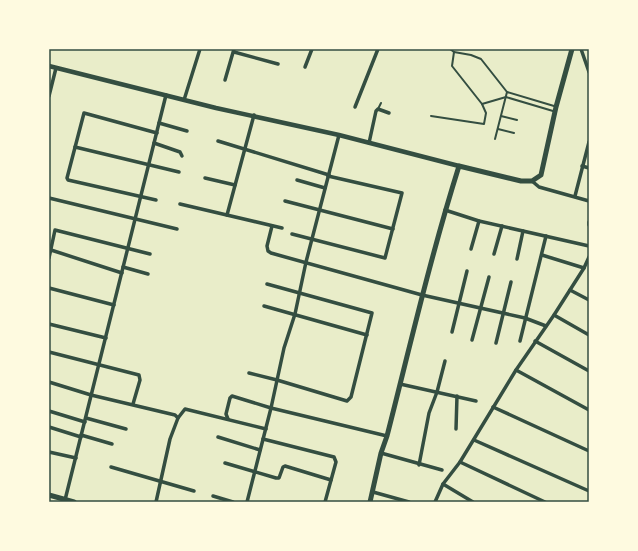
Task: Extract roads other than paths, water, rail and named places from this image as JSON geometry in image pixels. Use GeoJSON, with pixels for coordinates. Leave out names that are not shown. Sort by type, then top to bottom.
{"type":"FeatureCollection","features":[{"type":"Feature","properties":{"kind":"main road"},"geometry":{"type":"LineString","coordinates":[[370,502],[381,453],[387,436],[422,295],[445,210],[459,166],[522,181],[532,181],[541,175],[555,109],[572,49]]}},
{"type":"Feature","properties":{"kind":"main road"},"geometry":{"type":"LineString","coordinates":[[49,495],[74,502]]}},
{"type":"Feature","properties":{"kind":"street"},"geometry":{"type":"LineString","coordinates":[[184,100],[200,49]]}},
{"type":"Feature","properties":{"kind":"street"},"geometry":{"type":"LineString","coordinates":[[305,67],[312,49]]}},
{"type":"Feature","properties":{"kind":"street"},"geometry":{"type":"LineString","coordinates":[[355,107],[378,49]]}},
{"type":"Feature","properties":{"kind":"street"},"geometry":{"type":"LineString","coordinates":[[581,49],[589,67],[589,72]]}},
{"type":"Feature","properties":{"kind":"street"},"geometry":{"type":"LineString","coordinates":[[225,80],[234,50],[278,64]]}},
{"type":"Feature","properties":{"kind":"street"},"geometry":{"type":"LineString","coordinates":[[49,66],[184,100],[369,142],[459,166]]}},
{"type":"Feature","properties":{"kind":"street"},"geometry":{"type":"LineString","coordinates":[[49,96],[56,68]]}},
{"type":"Feature","properties":{"kind":"street"},"geometry":{"type":"LineString","coordinates":[[65,500],[166,95]]}},
{"type":"Feature","properties":{"kind":"street"},"geometry":{"type":"LineString","coordinates":[[369,142],[376,111],[378,109],[390,113]]}},
{"type":"Feature","properties":{"kind":"street"},"geometry":{"type":"LineString","coordinates":[[156,133],[84,113],[67,179],[156,200]]}},
{"type":"Feature","properties":{"kind":"street"},"geometry":{"type":"LineString","coordinates":[[227,215],[254,115]]}},
{"type":"Feature","properties":{"kind":"street"},"geometry":{"type":"LineString","coordinates":[[159,123],[187,131]]}},
{"type":"Feature","properties":{"kind":"street"},"geometry":{"type":"LineString","coordinates":[[247,502],[266,429],[284,348],[295,314],[306,262],[339,135]]}},
{"type":"Feature","properties":{"kind":"street"},"geometry":{"type":"LineString","coordinates":[[218,141],[328,176],[402,193],[385,258],[292,234]]}},
{"type":"Feature","properties":{"kind":"street"},"geometry":{"type":"LineString","coordinates":[[575,196],[589,142]]}},
{"type":"Feature","properties":{"kind":"street"},"geometry":{"type":"LineString","coordinates":[[154,143],[180,152],[182,156]]}},
{"type":"Feature","properties":{"kind":"street"},"geometry":{"type":"LineString","coordinates":[[75,147],[179,172]]}},
{"type":"Feature","properties":{"kind":"street"},"geometry":{"type":"LineString","coordinates":[[582,166],[589,168]]}},
{"type":"Feature","properties":{"kind":"street"},"geometry":{"type":"LineString","coordinates":[[205,178],[235,185]]}},
{"type":"Feature","properties":{"kind":"street"},"geometry":{"type":"LineString","coordinates":[[296,180],[326,188]]}},
{"type":"Feature","properties":{"kind":"street"},"geometry":{"type":"LineString","coordinates":[[532,181],[540,187],[589,201]]}},
{"type":"Feature","properties":{"kind":"street"},"geometry":{"type":"LineString","coordinates":[[49,198],[177,229]]}},
{"type":"Feature","properties":{"kind":"street"},"geometry":{"type":"LineString","coordinates":[[285,201],[393,229]]}},
{"type":"Feature","properties":{"kind":"street"},"geometry":{"type":"LineString","coordinates":[[180,204],[282,228]]}},
{"type":"Feature","properties":{"kind":"street"},"geometry":{"type":"LineString","coordinates":[[445,210],[479,221],[589,246]]}},
{"type":"Feature","properties":{"kind":"street"},"geometry":{"type":"LineString","coordinates":[[471,249],[479,221]]}},
{"type":"Feature","properties":{"kind":"street"},"geometry":{"type":"LineString","coordinates":[[272,226],[267,246],[268,251],[422,295],[525,318],[546,326]]}},
{"type":"Feature","properties":{"kind":"street"},"geometry":{"type":"LineString","coordinates":[[494,254],[502,226]]}},
{"type":"Feature","properties":{"kind":"street"},"geometry":{"type":"LineString","coordinates":[[49,258],[55,230],[150,254]]}},
{"type":"Feature","properties":{"kind":"street"},"geometry":{"type":"LineString","coordinates":[[517,259],[523,231]]}},
{"type":"Feature","properties":{"kind":"street"},"geometry":{"type":"LineString","coordinates":[[520,341],[546,236]]}},
{"type":"Feature","properties":{"kind":"street"},"geometry":{"type":"LineString","coordinates":[[51,250],[122,273]]}},
{"type":"Feature","properties":{"kind":"street"},"geometry":{"type":"LineString","coordinates":[[542,256],[584,268]]}},
{"type":"Feature","properties":{"kind":"street"},"geometry":{"type":"LineString","coordinates":[[435,502],[443,484],[460,462],[516,370],[588,264],[589,257]]}},
{"type":"Feature","properties":{"kind":"street"},"geometry":{"type":"LineString","coordinates":[[123,267],[148,274]]}},
{"type":"Feature","properties":{"kind":"street"},"geometry":{"type":"LineString","coordinates":[[452,332],[467,271]]}},
{"type":"Feature","properties":{"kind":"street"},"geometry":{"type":"LineString","coordinates":[[472,340],[489,276]]}},
{"type":"Feature","properties":{"kind":"street"},"geometry":{"type":"LineString","coordinates":[[496,343],[511,282]]}},
{"type":"Feature","properties":{"kind":"street"},"geometry":{"type":"LineString","coordinates":[[249,374],[277,380],[348,401],[351,397],[372,313],[267,284]]}},
{"type":"Feature","properties":{"kind":"street"},"geometry":{"type":"LineString","coordinates":[[49,288],[114,305]]}},
{"type":"Feature","properties":{"kind":"street"},"geometry":{"type":"LineString","coordinates":[[570,290],[589,300]]}},
{"type":"Feature","properties":{"kind":"street"},"geometry":{"type":"LineString","coordinates":[[264,306],[367,335]]}},
{"type":"Feature","properties":{"kind":"street"},"geometry":{"type":"LineString","coordinates":[[554,315],[589,336]]}},
{"type":"Feature","properties":{"kind":"street"},"geometry":{"type":"LineString","coordinates":[[49,324],[106,338]]}},
{"type":"Feature","properties":{"kind":"street"},"geometry":{"type":"LineString","coordinates":[[536,341],[589,371]]}},
{"type":"Feature","properties":{"kind":"street"},"geometry":{"type":"LineString","coordinates":[[49,352],[139,375],[140,380],[133,404]]}},
{"type":"Feature","properties":{"kind":"street"},"geometry":{"type":"LineString","coordinates":[[419,465],[429,413],[437,392],[445,361]]}},
{"type":"Feature","properties":{"kind":"street"},"geometry":{"type":"LineString","coordinates":[[516,370],[589,410]]}},
{"type":"Feature","properties":{"kind":"street"},"geometry":{"type":"LineString","coordinates":[[49,382],[92,395],[173,414],[178,418]]}},
{"type":"Feature","properties":{"kind":"street"},"geometry":{"type":"LineString","coordinates":[[400,384],[476,401]]}},
{"type":"Feature","properties":{"kind":"street"},"geometry":{"type":"LineString","coordinates":[[228,419],[226,414],[232,396],[271,408],[387,436]]}},
{"type":"Feature","properties":{"kind":"street"},"geometry":{"type":"LineString","coordinates":[[456,429],[457,396]]}},
{"type":"Feature","properties":{"kind":"street"},"geometry":{"type":"LineString","coordinates":[[493,407],[589,451]]}},
{"type":"Feature","properties":{"kind":"street"},"geometry":{"type":"LineString","coordinates":[[156,502],[170,439],[178,418],[185,409],[266,429]]}},
{"type":"Feature","properties":{"kind":"street"},"geometry":{"type":"LineString","coordinates":[[49,411],[126,429]]}},
{"type":"Feature","properties":{"kind":"street"},"geometry":{"type":"LineString","coordinates":[[49,427],[112,444]]}},
{"type":"Feature","properties":{"kind":"street"},"geometry":{"type":"LineString","coordinates":[[218,438],[260,450]]}},
{"type":"Feature","properties":{"kind":"street"},"geometry":{"type":"LineString","coordinates":[[263,439],[334,457],[336,462],[325,502]]}},
{"type":"Feature","properties":{"kind":"street"},"geometry":{"type":"LineString","coordinates":[[474,440],[589,491]]}},
{"type":"Feature","properties":{"kind":"street"},"geometry":{"type":"LineString","coordinates":[[49,452],[76,458]]}},
{"type":"Feature","properties":{"kind":"street"},"geometry":{"type":"LineString","coordinates":[[381,453],[419,465],[442,470]]}},
{"type":"Feature","properties":{"kind":"street"},"geometry":{"type":"LineString","coordinates":[[460,462],[545,502]]}},
{"type":"Feature","properties":{"kind":"street"},"geometry":{"type":"LineString","coordinates":[[225,464],[278,479],[283,467],[285,466],[331,480]]}},
{"type":"Feature","properties":{"kind":"street"},"geometry":{"type":"LineString","coordinates":[[111,467],[194,491]]}},
{"type":"Feature","properties":{"kind":"street"},"geometry":{"type":"LineString","coordinates":[[443,484],[473,502]]}},
{"type":"Feature","properties":{"kind":"street"},"geometry":{"type":"LineString","coordinates":[[373,492],[409,502]]}},
{"type":"Feature","properties":{"kind":"street"},"geometry":{"type":"LineString","coordinates":[[213,496],[233,502]]}},
{"type":"Feature","properties":{"kind":"lane"},"geometry":{"type":"LineString","coordinates":[[450,49],[454,52],[471,55],[481,59],[507,92],[555,109]]}},
{"type":"Feature","properties":{"kind":"lane"},"geometry":{"type":"LineString","coordinates":[[430,116],[484,124],[486,113],[482,104],[452,66],[454,52]]}},
{"type":"Feature","properties":{"kind":"lane"},"geometry":{"type":"LineString","coordinates":[[496,139],[507,92]]}},
{"type":"Feature","properties":{"kind":"lane"},"geometry":{"type":"LineString","coordinates":[[482,104],[506,97],[555,109]]}},
{"type":"Feature","properties":{"kind":"lane"},"geometry":{"type":"LineString","coordinates":[[378,109],[381,103]]}},
{"type":"Feature","properties":{"kind":"lane"},"geometry":{"type":"LineString","coordinates":[[502,116],[517,120]]}},
{"type":"Feature","properties":{"kind":"lane"},"geometry":{"type":"LineString","coordinates":[[498,129],[514,133]]}}]}
